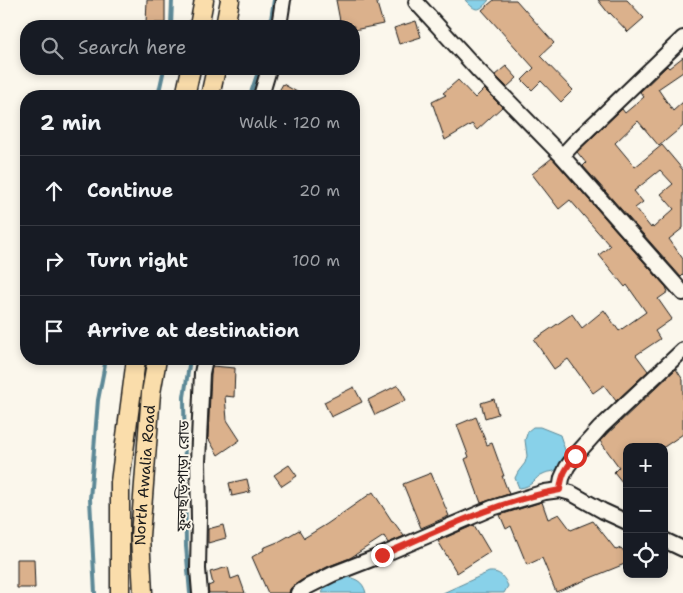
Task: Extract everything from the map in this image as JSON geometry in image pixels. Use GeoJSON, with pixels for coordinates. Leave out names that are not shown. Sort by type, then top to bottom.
{"type":"FeatureCollection","features":[{"type":"Feature","properties":{"kind":"main road"},"geometry":{"type":"LineString","coordinates":[[200,20],[204,0]]}},
{"type":"Feature","properties":{"kind":"main road"},"geometry":{"type":"LineString","coordinates":[[226,20],[230,0]]}},
{"type":"Feature","properties":{"kind":"main road"},"geometry":{"type":"LineString","coordinates":[[186,90],[190,75]]}},
{"type":"Feature","properties":{"kind":"main road"},"geometry":{"type":"LineString","coordinates":[[211,90],[215,75]]}},
{"type":"Feature","properties":{"kind":"main road","name":"North Awalia Road"},"geometry":{"type":"LineString","coordinates":[[120,593],[120,482],[135,365]]}},
{"type":"Feature","properties":{"kind":"main road","name":"North Awalia Road"},"geometry":{"type":"LineString","coordinates":[[143,593],[140,536],[151,393],[156,365]]}},
{"type":"Feature","properties":{"kind":"street"},"geometry":{"type":"LineString","coordinates":[[279,20],[283,0]]}},
{"type":"Feature","properties":{"kind":"street"},"geometry":{"type":"LineString","coordinates":[[416,2],[478,70],[562,156],[683,293]]}},
{"type":"Feature","properties":{"kind":"street"},"geometry":{"type":"LineString","coordinates":[[562,156],[683,38]]}},
{"type":"Feature","properties":{"kind":"street"},"geometry":{"type":"LineString","coordinates":[[263,90],[267,75]]}},
{"type":"Feature","properties":{"kind":"street"},"geometry":{"type":"LineString","coordinates":[[560,490],[562,478],[575,456],[600,428],[683,350]]}},
{"type":"Feature","properties":{"kind":"street","name":"ফুলছড়িপাড়া রোড"},"geometry":{"type":"LineString","coordinates":[[200,593],[198,569],[198,462],[204,365]]}},
{"type":"Feature","properties":{"kind":"street"},"geometry":{"type":"LineString","coordinates":[[298,593],[333,574],[492,508],[546,492],[560,490],[571,493],[623,520]]}},
{"type":"Feature","properties":{"kind":"street"},"geometry":{"type":"LineString","coordinates":[[668,542],[683,549]]}},
{"type":"Feature","properties":{"kind":"water"},"geometry":{"type":"Polygon","coordinates":[[[465,0],[489,0],[483,7],[477,9],[465,0]]]}},
{"type":"Feature","properties":{"kind":"water"},"geometry":{"type":"Polygon","coordinates":[[[533,427],[540,427],[560,435],[566,453],[562,463],[556,470],[540,475],[528,486],[519,488],[515,478],[525,463],[527,456],[525,440],[528,431],[533,427]]]}},
{"type":"Feature","properties":{"kind":"water"},"geometry":{"type":"Polygon","coordinates":[[[489,572],[503,577],[508,586],[504,593],[443,593],[489,572]]]}},
{"type":"Feature","properties":{"kind":"water"},"geometry":{"type":"Polygon","coordinates":[[[342,577],[360,582],[366,593],[322,593],[326,585],[342,577]]]}},
{"type":"Feature","properties":{"kind":"building"},"geometry":{"type":"Polygon","coordinates":[[[147,0],[165,0],[165,20],[146,20],[147,0]]]}},
{"type":"Feature","properties":{"kind":"building"},"geometry":{"type":"Polygon","coordinates":[[[336,0],[376,0],[383,24],[360,29],[360,20],[340,20],[336,0]]]}},
{"type":"Feature","properties":{"kind":"building"},"geometry":{"type":"Polygon","coordinates":[[[494,0],[516,0],[554,43],[540,56],[573,90],[561,102],[541,81],[532,90],[522,80],[534,68],[482,10],[494,0]]]}},
{"type":"Feature","properties":{"kind":"building"},"geometry":{"type":"Polygon","coordinates":[[[598,0],[627,0],[644,18],[628,32],[609,14],[598,0]]]}},
{"type":"Feature","properties":{"kind":"building"},"geometry":{"type":"Polygon","coordinates":[[[416,21],[421,37],[399,44],[394,28],[416,21]]]}},
{"type":"Feature","properties":{"kind":"building"},"geometry":{"type":"Polygon","coordinates":[[[683,57],[683,72],[658,89],[673,111],[683,102],[683,126],[659,146],[638,121],[615,143],[635,167],[662,145],[683,170],[683,228],[669,239],[683,259],[683,275],[681,277],[583,166],[586,163],[577,152],[622,109],[625,113],[644,97],[640,92],[667,66],[669,68],[683,57]],[[660,170],[634,191],[643,202],[635,208],[651,228],[674,209],[661,194],[673,184],[660,170]]]}},
{"type":"Feature","properties":{"kind":"building"},"geometry":{"type":"Polygon","coordinates":[[[506,66],[517,78],[507,87],[495,75],[506,66]]]}},
{"type":"Feature","properties":{"kind":"building"},"geometry":{"type":"Polygon","coordinates":[[[458,80],[475,98],[484,89],[502,107],[477,130],[472,124],[445,140],[432,102],[446,95],[443,93],[458,80]]]}},
{"type":"Feature","properties":{"kind":"building"},"geometry":{"type":"Polygon","coordinates":[[[283,84],[294,90],[280,90],[283,84]]]}},
{"type":"Feature","properties":{"kind":"building"},"geometry":{"type":"Polygon","coordinates":[[[552,158],[666,287],[668,292],[658,299],[672,319],[655,331],[660,339],[636,355],[648,371],[616,401],[604,385],[593,393],[568,359],[554,369],[534,340],[572,314],[582,328],[604,310],[619,331],[646,312],[627,285],[625,287],[599,255],[610,246],[570,200],[559,209],[532,174],[552,158]]]}},
{"type":"Feature","properties":{"kind":"building"},"geometry":{"type":"Polygon","coordinates":[[[212,366],[235,368],[234,397],[225,396],[227,420],[240,440],[218,455],[208,438],[212,366]]]}},
{"type":"Feature","properties":{"kind":"building"},"geometry":{"type":"Polygon","coordinates":[[[676,369],[683,380],[683,434],[668,444],[623,443],[623,483],[614,472],[619,467],[600,441],[676,369]]]}},
{"type":"Feature","properties":{"kind":"building"},"geometry":{"type":"Polygon","coordinates":[[[398,385],[406,400],[375,415],[368,400],[398,385]]]}},
{"type":"Feature","properties":{"kind":"building"},"geometry":{"type":"Polygon","coordinates":[[[354,387],[362,402],[331,417],[324,402],[354,387]]]}},
{"type":"Feature","properties":{"kind":"building"},"geometry":{"type":"Polygon","coordinates":[[[494,399],[498,414],[485,418],[481,403],[494,399]]]}},
{"type":"Feature","properties":{"kind":"building"},"geometry":{"type":"Polygon","coordinates":[[[476,417],[487,445],[492,443],[509,494],[481,503],[465,459],[469,457],[457,425],[476,417]]]}},
{"type":"Feature","properties":{"kind":"building"},"geometry":{"type":"Polygon","coordinates":[[[289,465],[297,476],[282,486],[274,475],[289,465]]]}},
{"type":"Feature","properties":{"kind":"building"},"geometry":{"type":"Polygon","coordinates":[[[431,473],[449,516],[421,528],[403,484],[431,473]]]}},
{"type":"Feature","properties":{"kind":"building"},"geometry":{"type":"Polygon","coordinates":[[[247,479],[250,492],[232,496],[229,483],[247,479]]]}},
{"type":"Feature","properties":{"kind":"building"},"geometry":{"type":"Polygon","coordinates":[[[373,492],[404,536],[388,543],[384,536],[350,558],[302,580],[290,589],[289,593],[268,593],[252,557],[264,550],[263,548],[299,530],[304,538],[373,492]]]}},
{"type":"Feature","properties":{"kind":"building"},"geometry":{"type":"Polygon","coordinates":[[[542,502],[548,519],[559,514],[571,530],[593,521],[616,550],[621,548],[623,550],[623,565],[556,592],[542,558],[527,565],[511,526],[506,529],[500,515],[542,502]]]}},
{"type":"Feature","properties":{"kind":"building"},"geometry":{"type":"Polygon","coordinates":[[[223,525],[226,538],[208,543],[208,529],[223,525]]]}},
{"type":"Feature","properties":{"kind":"building"},"geometry":{"type":"Polygon","coordinates":[[[474,525],[490,552],[457,573],[438,541],[474,525]]]}},
{"type":"Feature","properties":{"kind":"building"},"geometry":{"type":"Polygon","coordinates":[[[17,559],[34,559],[35,588],[17,588],[17,559]]]}},
{"type":"Feature","properties":{"kind":"building"},"geometry":{"type":"Polygon","coordinates":[[[228,567],[231,579],[239,576],[245,593],[209,593],[208,586],[213,584],[210,572],[228,567]]]}},
{"type":"Feature","properties":{"kind":"waterway"},"geometry":{"type":"LineString","coordinates":[[171,20],[172,0]]}},
{"type":"Feature","properties":{"kind":"waterway"},"geometry":{"type":"LineString","coordinates":[[271,20],[274,0]]}},
{"type":"Feature","properties":{"kind":"waterway"},"geometry":{"type":"LineString","coordinates":[[159,90],[163,75]]}},
{"type":"Feature","properties":{"kind":"waterway"},"geometry":{"type":"LineString","coordinates":[[252,90],[257,75]]}},
{"type":"Feature","properties":{"kind":"waterway"},"geometry":{"type":"LineString","coordinates":[[95,593],[90,499],[98,400],[105,365]]}},
{"type":"Feature","properties":{"kind":"waterway"},"geometry":{"type":"LineString","coordinates":[[189,365],[184,397],[186,546],[190,593]]}},
{"type":"Feature","properties":{"kind":"route"},"geometry":{"type":"LineString","coordinates":[[382,555],[492,508],[546,492],[560,490],[562,478],[575,456]]}}]}
